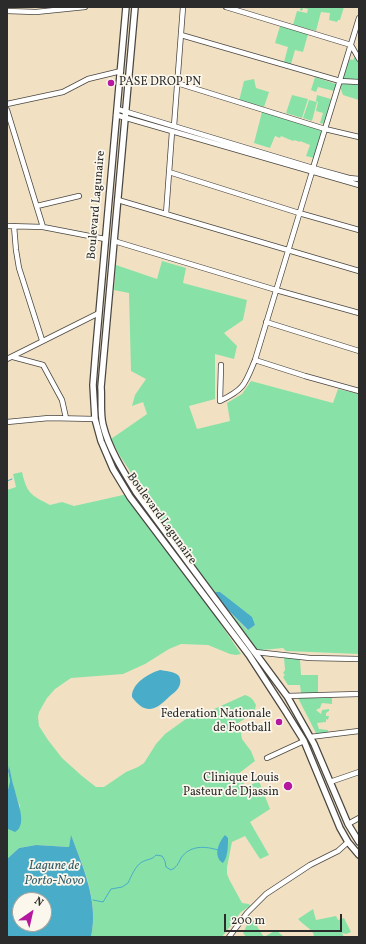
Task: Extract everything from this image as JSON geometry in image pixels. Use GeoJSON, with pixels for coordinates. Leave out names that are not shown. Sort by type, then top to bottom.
{"type":"FeatureCollection","features":[{"type":"Feature","properties":{"kind":"main road","name":"Boulevard Lagunaire"},"geometry":{"type":"LineString","coordinates":[[126,7],[93,385],[95,419],[107,458],[130,497],[249,655],[304,741],[340,828],[348,842],[359,855]]}},
{"type":"Feature","properties":{"kind":"main road","name":"Boulevard Lagunaire"},"geometry":{"type":"LineString","coordinates":[[135,7],[101,387],[103,424],[108,440],[120,466],[136,492],[287,696],[310,737],[348,824],[359,842]]}},
{"type":"Feature","properties":{"kind":"street"},"geometry":{"type":"LineString","coordinates":[[7,11],[36,12],[85,7]]}},
{"type":"Feature","properties":{"kind":"street"},"geometry":{"type":"LineString","coordinates":[[174,126],[183,7]]}},
{"type":"Feature","properties":{"kind":"street"},"geometry":{"type":"LineString","coordinates":[[226,7],[351,45],[359,59]]}},
{"type":"Feature","properties":{"kind":"street"},"geometry":{"type":"LineString","coordinates":[[221,365],[220,401],[240,390],[245,383],[255,360],[359,18]]}},
{"type":"Feature","properties":{"kind":"street"},"geometry":{"type":"LineString","coordinates":[[181,35],[340,81],[359,82]]}},
{"type":"Feature","properties":{"kind":"street"},"geometry":{"type":"LineString","coordinates":[[7,104],[63,92],[88,79],[120,71]]}},
{"type":"Feature","properties":{"kind":"street"},"geometry":{"type":"LineString","coordinates":[[177,83],[325,129],[359,137]]}},
{"type":"Feature","properties":{"kind":"street"},"geometry":{"type":"LineString","coordinates":[[117,108],[359,185]]}},
{"type":"Feature","properties":{"kind":"street"},"geometry":{"type":"LineString","coordinates":[[7,110],[43,227]]}},
{"type":"Feature","properties":{"kind":"street"},"geometry":{"type":"LineString","coordinates":[[116,115],[172,132],[313,170],[359,179]]}},
{"type":"Feature","properties":{"kind":"street"},"geometry":{"type":"LineString","coordinates":[[166,214],[172,132]]}},
{"type":"Feature","properties":{"kind":"street"},"geometry":{"type":"LineString","coordinates":[[169,172],[299,213],[359,230]]}},
{"type":"Feature","properties":{"kind":"street"},"geometry":{"type":"LineString","coordinates":[[37,206],[79,196]]}},
{"type":"Feature","properties":{"kind":"street"},"geometry":{"type":"LineString","coordinates":[[118,200],[359,271]]}},
{"type":"Feature","properties":{"kind":"street"},"geometry":{"type":"LineString","coordinates":[[7,226],[43,227],[105,238]]}},
{"type":"Feature","properties":{"kind":"street"},"geometry":{"type":"LineString","coordinates":[[14,226],[19,268],[42,340]]}},
{"type":"Feature","properties":{"kind":"street"},"geometry":{"type":"LineString","coordinates":[[114,241],[276,290],[359,313]]}},
{"type":"Feature","properties":{"kind":"street"},"geometry":{"type":"LineString","coordinates":[[7,359],[42,340],[99,313]]}},
{"type":"Feature","properties":{"kind":"street"},"geometry":{"type":"LineString","coordinates":[[266,322],[359,351]]}},
{"type":"Feature","properties":{"kind":"street"},"geometry":{"type":"LineString","coordinates":[[13,357],[43,365],[62,400],[66,418]]}},
{"type":"Feature","properties":{"kind":"street"},"geometry":{"type":"LineString","coordinates":[[255,360],[359,391]]}},
{"type":"Feature","properties":{"kind":"street"},"geometry":{"type":"LineString","coordinates":[[7,422],[23,419],[95,419]]}},
{"type":"Feature","properties":{"kind":"street"},"geometry":{"type":"LineString","coordinates":[[255,652],[310,658],[359,659]]}},
{"type":"Feature","properties":{"kind":"street"},"geometry":{"type":"LineString","coordinates":[[287,696],[359,694]]}},
{"type":"Feature","properties":{"kind":"street"},"geometry":{"type":"LineString","coordinates":[[310,737],[359,731]]}},
{"type":"Feature","properties":{"kind":"street"},"geometry":{"type":"LineString","coordinates":[[267,758],[304,741]]}},
{"type":"Feature","properties":{"kind":"street"},"geometry":{"type":"LineString","coordinates":[[330,782],[359,772]]}},
{"type":"Feature","properties":{"kind":"street"},"geometry":{"type":"LineString","coordinates":[[348,824],[359,818]]}},
{"type":"Feature","properties":{"kind":"street"},"geometry":{"type":"LineString","coordinates":[[229,937],[247,913],[266,894],[310,865],[338,850],[348,842]]}},
{"type":"Feature","properties":{"kind":"green space"},"geometry":{"type":"Polygon","coordinates":[[[301,7],[344,7],[340,20],[337,22],[329,20],[330,13],[321,12],[316,31],[293,25],[297,11],[307,13],[308,9],[303,8],[302,11],[300,10],[301,7]]]}},
{"type":"Feature","properties":{"kind":"green space"},"geometry":{"type":"Polygon","coordinates":[[[280,26],[308,34],[303,52],[295,50],[291,64],[284,62],[288,47],[275,43],[280,26]]]}},
{"type":"Feature","properties":{"kind":"green space"},"geometry":{"type":"Polygon","coordinates":[[[355,56],[359,61],[359,100],[343,95],[340,87],[349,59],[353,60],[355,56]]]}},
{"type":"Feature","properties":{"kind":"green space"},"geometry":{"type":"Polygon","coordinates":[[[315,77],[336,84],[334,91],[318,87],[316,92],[311,90],[315,77]]]}},
{"type":"Feature","properties":{"kind":"green space"},"geometry":{"type":"Polygon","coordinates":[[[254,79],[256,88],[269,92],[264,107],[239,101],[244,81],[254,79]]]}},
{"type":"Feature","properties":{"kind":"green space"},"geometry":{"type":"Polygon","coordinates":[[[292,95],[308,99],[302,118],[286,113],[292,95]]]}},
{"type":"Feature","properties":{"kind":"green space"},"geometry":{"type":"Polygon","coordinates":[[[317,95],[331,99],[324,124],[320,123],[323,113],[316,111],[318,102],[316,101],[317,95]]]}},
{"type":"Feature","properties":{"kind":"green space"},"geometry":{"type":"Polygon","coordinates":[[[309,100],[317,102],[312,121],[303,118],[309,100]]]}},
{"type":"Feature","properties":{"kind":"green space"},"geometry":{"type":"Polygon","coordinates":[[[262,112],[320,130],[322,132],[314,158],[306,156],[310,145],[300,141],[293,141],[281,136],[280,138],[275,136],[270,148],[254,143],[262,112]]]}},
{"type":"Feature","properties":{"kind":"green space"},"geometry":{"type":"Polygon","coordinates":[[[162,261],[186,268],[183,283],[247,300],[243,320],[224,333],[237,346],[234,359],[215,354],[215,399],[189,406],[197,429],[230,421],[227,403],[242,394],[251,381],[333,403],[338,389],[359,394],[359,654],[286,651],[283,648],[250,651],[120,456],[111,439],[147,414],[143,402],[132,406],[135,395],[146,379],[131,371],[129,293],[114,290],[116,265],[157,279],[162,261]],[[215,592],[220,602],[247,630],[255,625],[220,592],[215,592]]]}},
{"type":"Feature","properties":{"kind":"green space"},"geometry":{"type":"Polygon","coordinates":[[[22,472],[26,485],[31,493],[38,499],[50,505],[62,502],[74,506],[132,493],[241,654],[230,654],[208,645],[181,644],[169,649],[145,664],[123,674],[71,678],[55,689],[47,698],[39,712],[38,717],[39,726],[62,758],[96,787],[104,787],[126,772],[144,763],[156,744],[165,734],[190,716],[203,714],[245,695],[253,700],[256,705],[254,713],[235,725],[241,733],[242,739],[251,751],[255,761],[238,774],[246,787],[259,781],[270,809],[250,822],[269,855],[260,859],[245,836],[232,842],[227,874],[242,903],[249,904],[250,906],[241,912],[222,937],[91,937],[93,924],[92,898],[81,860],[71,836],[69,847],[36,845],[19,848],[7,859],[7,811],[8,819],[20,827],[20,806],[15,794],[9,767],[8,771],[10,781],[7,794],[7,490],[16,487],[13,474],[22,472]]]}},
{"type":"Feature","properties":{"kind":"green space"},"geometry":{"type":"Polygon","coordinates":[[[284,657],[300,659],[301,675],[318,675],[318,693],[301,693],[300,685],[288,685],[283,677],[285,675],[283,673],[285,670],[284,657]]]}},
{"type":"Feature","properties":{"kind":"green space"},"geometry":{"type":"Polygon","coordinates":[[[298,698],[332,698],[332,704],[322,703],[320,708],[316,710],[321,714],[322,710],[329,709],[326,713],[326,716],[329,716],[328,720],[326,719],[326,722],[317,723],[319,729],[328,730],[328,733],[317,735],[298,698]]]}},
{"type":"Feature","properties":{"kind":"green space"},"geometry":{"type":"Polygon","coordinates":[[[313,909],[316,920],[336,916],[338,920],[344,918],[351,932],[346,934],[342,933],[344,937],[313,937],[314,935],[311,930],[298,919],[313,909]]]}},
{"type":"Feature","properties":{"kind":"green space"},"geometry":{"type":"Polygon","coordinates":[[[251,917],[264,937],[246,937],[243,933],[251,917]]]}},
{"type":"Feature","properties":{"kind":"green space"},"geometry":{"type":"Polygon","coordinates":[[[276,930],[284,937],[264,937],[276,930]]]}},
{"type":"Feature","properties":{"kind":"water"},"geometry":{"type":"Polygon","coordinates":[[[215,592],[220,592],[252,617],[255,625],[248,630],[220,602],[215,592]]]}},
{"type":"Feature","properties":{"kind":"water"},"geometry":{"type":"Polygon","coordinates":[[[160,670],[178,675],[180,680],[179,686],[175,692],[160,705],[151,709],[146,709],[137,703],[132,697],[132,692],[146,676],[160,670]]]}},
{"type":"Feature","properties":{"kind":"water"},"geometry":{"type":"Polygon","coordinates":[[[9,766],[21,813],[21,824],[19,829],[15,832],[8,829],[7,794],[10,781],[8,771],[9,766]]]}},
{"type":"Feature","properties":{"kind":"water","name":"Lagune de Porto-Novo"},"geometry":{"type":"Polygon","coordinates":[[[71,835],[85,872],[91,898],[93,924],[91,937],[7,937],[7,859],[19,848],[36,845],[69,847],[71,835]]]}},
{"type":"Feature","properties":{"kind":"water"},"geometry":{"type":"Polygon","coordinates":[[[225,835],[228,838],[228,848],[226,858],[223,863],[217,854],[220,842],[225,835]]]}},
{"type":"Feature","properties":{"kind":"waterway"},"geometry":{"type":"LineString","coordinates":[[7,481],[12,479]]}},
{"type":"Feature","properties":{"kind":"waterway"},"geometry":{"type":"LineString","coordinates":[[93,900],[103,902],[111,889],[122,887],[128,883],[137,866],[156,855],[162,856],[166,867],[171,870],[178,864],[185,854],[193,849],[203,847],[218,850]]}},
{"type":"Feature","properties":{"kind":"place","name":"PASE DROP PN"},"geometry":{"type":"Point","coordinates":[111,83]}},
{"type":"Feature","properties":{"kind":"place","name":"Federation Nationale de Football"},"geometry":{"type":"Point","coordinates":[279,722]}},
{"type":"Feature","properties":{"kind":"place","name":"Clinique Louis Pasteur de Djassin"},"geometry":{"type":"Point","coordinates":[288,786]}}]}
